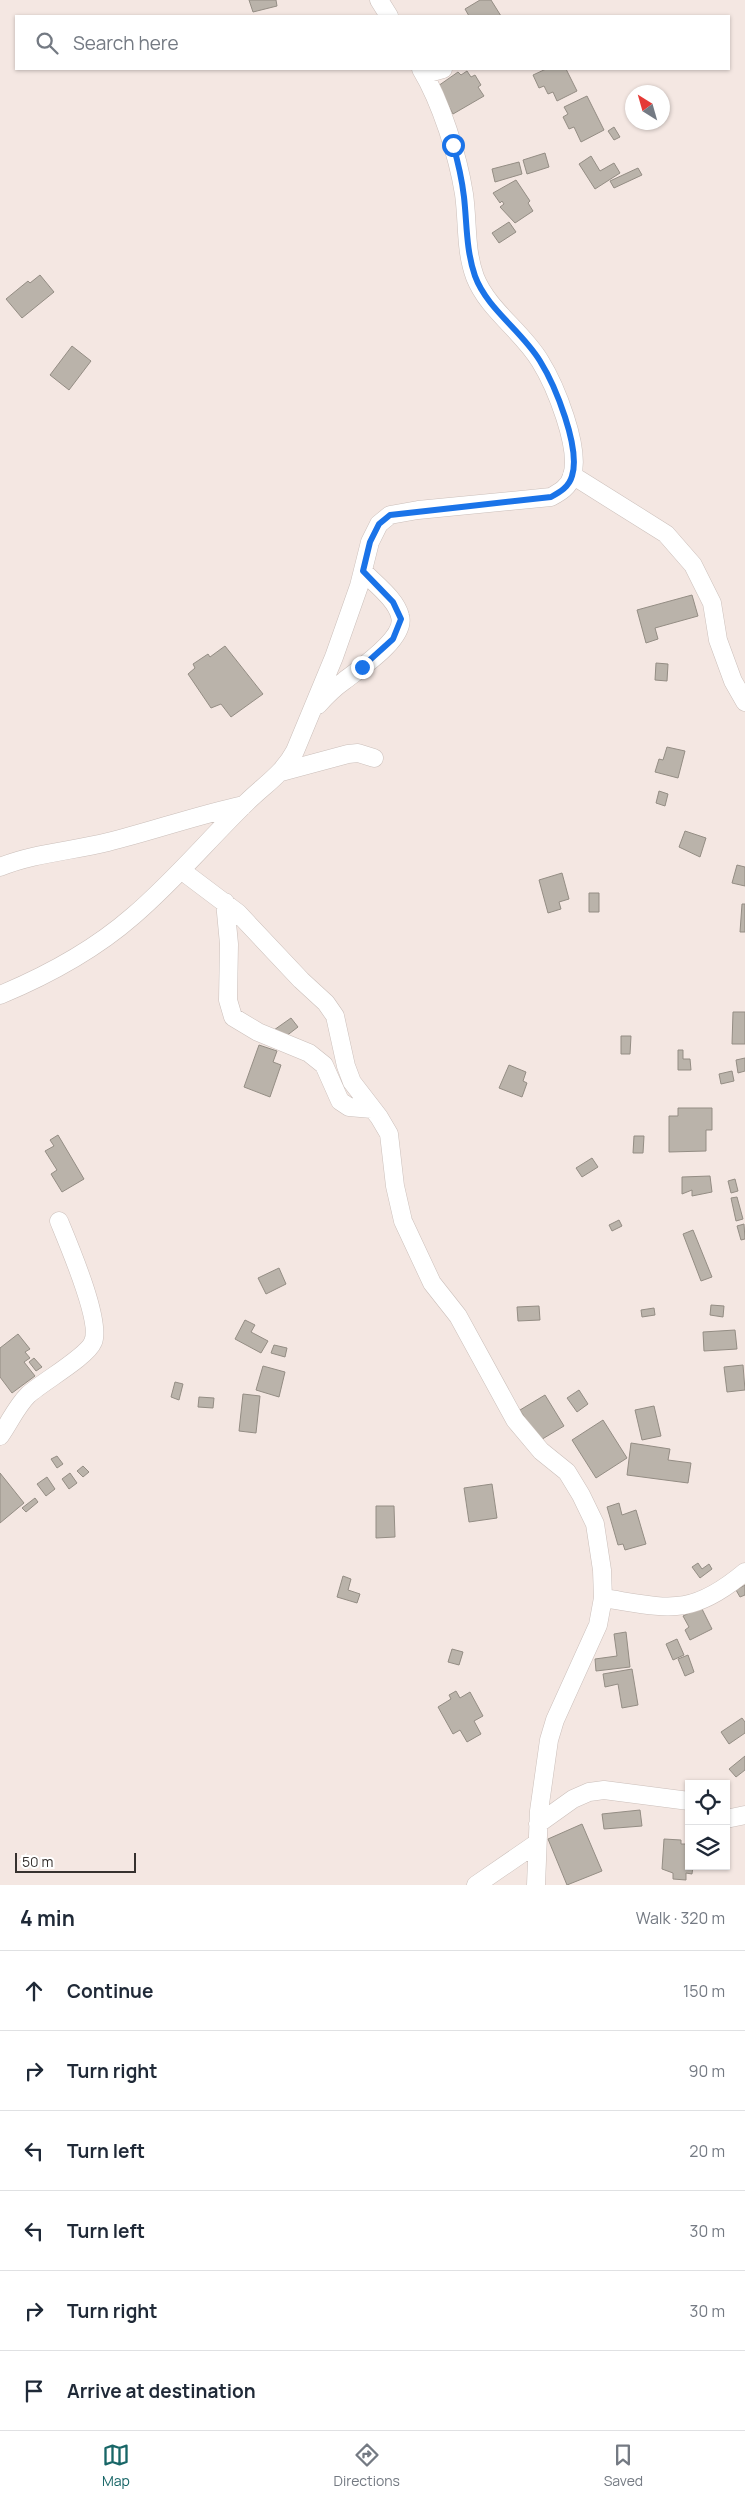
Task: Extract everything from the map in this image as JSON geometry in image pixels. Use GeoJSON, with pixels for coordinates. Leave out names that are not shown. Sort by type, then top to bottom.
{"type":"FeatureCollection","features":[{"type":"Feature","properties":{"kind":"street"},"geometry":{"type":"LineString","coordinates":[[379,0],[388,15]]}},
{"type":"Feature","properties":{"kind":"street"},"geometry":{"type":"LineString","coordinates":[[0,994],[63,966],[133,916],[244,805],[281,772],[295,751],[334,657],[363,571],[370,542],[379,524],[390,515],[418,510],[538,500],[561,491],[572,475],[572,442],[554,386],[540,360],[486,296],[476,278],[468,253],[464,195],[457,159],[423,71]]}},
{"type":"Feature","properties":{"kind":"street"},"geometry":{"type":"LineString","coordinates":[[572,475],[666,534],[693,565],[712,603],[718,640],[732,681],[745,702]]}},
{"type":"Feature","properties":{"kind":"street"},"geometry":{"type":"LineString","coordinates":[[311,712],[332,690],[384,648],[393,639],[400,624],[398,611],[363,571]]}},
{"type":"Feature","properties":{"kind":"street"},"geometry":{"type":"LineString","coordinates":[[281,772],[348,754],[358,753],[374,758]]}},
{"type":"Feature","properties":{"kind":"street"},"geometry":{"type":"LineString","coordinates":[[0,867],[23,859],[116,840],[204,814],[244,805]]}},
{"type":"Feature","properties":{"kind":"street"},"geometry":{"type":"LineString","coordinates":[[180,870],[225,902],[326,1003],[335,1016],[346,1066],[352,1082],[389,1134],[395,1186],[403,1221],[432,1283],[458,1316],[515,1420],[541,1451],[567,1472],[595,1524],[602,1570],[603,1598],[598,1625],[555,1720],[549,1740],[538,1824],[536,1885]]}},
{"type":"Feature","properties":{"kind":"street"},"geometry":{"type":"LineString","coordinates":[[225,902],[229,944],[228,1000],[233,1017],[258,1032],[309,1053],[324,1065],[340,1100],[349,1107],[372,1108]]}},
{"type":"Feature","properties":{"kind":"street"},"geometry":{"type":"LineString","coordinates":[[0,1436],[16,1408],[29,1394],[85,1352],[93,1342],[94,1331],[91,1312],[60,1221]]}},
{"type":"Feature","properties":{"kind":"street"},"geometry":{"type":"LineString","coordinates":[[603,1598],[678,1608],[715,1595],[745,1572]]}},
{"type":"Feature","properties":{"kind":"street"},"geometry":{"type":"LineString","coordinates":[[538,1824],[573,1799],[589,1792],[604,1790],[685,1800]]}},
{"type":"Feature","properties":{"kind":"street"},"geometry":{"type":"LineString","coordinates":[[730,1817],[745,1815]]}},
{"type":"Feature","properties":{"kind":"street"},"geometry":{"type":"LineString","coordinates":[[476,1885],[537,1842]]}},
{"type":"Feature","properties":{"kind":"building"},"geometry":{"type":"Polygon","coordinates":[[[249,0],[276,0],[277,6],[253,12],[249,0]]]}},
{"type":"Feature","properties":{"kind":"building"},"geometry":{"type":"Polygon","coordinates":[[[480,0],[491,0],[500,15],[468,15],[465,9],[480,0]]]}},
{"type":"Feature","properties":{"kind":"building"},"geometry":{"type":"Polygon","coordinates":[[[544,70],[566,70],[577,91],[557,101],[553,92],[548,94],[544,86],[539,88],[533,75],[544,70]]]}},
{"type":"Feature","properties":{"kind":"building"},"geometry":{"type":"Polygon","coordinates":[[[467,71],[471,77],[475,75],[481,85],[478,87],[484,96],[453,114],[438,86],[458,72],[461,75],[467,71]]]}},
{"type":"Feature","properties":{"kind":"building"},"geometry":{"type":"Polygon","coordinates":[[[587,96],[604,130],[581,142],[574,127],[569,129],[563,117],[568,114],[564,107],[587,96]]]}},
{"type":"Feature","properties":{"kind":"building"},"geometry":{"type":"Polygon","coordinates":[[[614,127],[620,137],[614,140],[608,131],[614,127]]]}},
{"type":"Feature","properties":{"kind":"building"},"geometry":{"type":"Polygon","coordinates":[[[545,153],[549,167],[527,174],[523,160],[545,153]]]}},
{"type":"Feature","properties":{"kind":"building"},"geometry":{"type":"Polygon","coordinates":[[[591,156],[600,171],[614,163],[620,173],[595,189],[579,164],[591,156]]]}},
{"type":"Feature","properties":{"kind":"building"},"geometry":{"type":"Polygon","coordinates":[[[519,162],[522,174],[495,182],[492,169],[519,162]]]}},
{"type":"Feature","properties":{"kind":"building"},"geometry":{"type":"Polygon","coordinates":[[[638,168],[642,175],[614,188],[610,181],[638,168]]]}},
{"type":"Feature","properties":{"kind":"building"},"geometry":{"type":"Polygon","coordinates":[[[516,180],[530,201],[528,203],[533,211],[515,223],[500,207],[504,204],[502,201],[500,203],[493,193],[516,180]]]}},
{"type":"Feature","properties":{"kind":"building"},"geometry":{"type":"Polygon","coordinates":[[[509,222],[516,232],[499,243],[492,233],[509,222]]]}},
{"type":"Feature","properties":{"kind":"building"},"geometry":{"type":"Polygon","coordinates":[[[40,275],[54,292],[22,318],[6,299],[28,281],[30,283],[40,275]]]}},
{"type":"Feature","properties":{"kind":"building"},"geometry":{"type":"Polygon","coordinates":[[[72,346],[91,361],[69,390],[50,375],[72,346]]]}},
{"type":"Feature","properties":{"kind":"building"},"geometry":{"type":"Polygon","coordinates":[[[692,595],[698,616],[655,628],[658,639],[646,643],[637,610],[692,595]]]}},
{"type":"Feature","properties":{"kind":"building"},"geometry":{"type":"Polygon","coordinates":[[[225,646],[263,694],[231,717],[221,704],[211,708],[188,674],[195,668],[193,664],[208,654],[210,657],[225,646]]]}},
{"type":"Feature","properties":{"kind":"building"},"geometry":{"type":"Polygon","coordinates":[[[656,663],[668,664],[667,681],[655,680],[656,663]]]}},
{"type":"Feature","properties":{"kind":"building"},"geometry":{"type":"Polygon","coordinates":[[[667,747],[685,751],[678,778],[655,772],[659,759],[663,760],[667,747]]]}},
{"type":"Feature","properties":{"kind":"building"},"geometry":{"type":"Polygon","coordinates":[[[659,791],[668,794],[665,806],[656,803],[659,791]]]}},
{"type":"Feature","properties":{"kind":"building"},"geometry":{"type":"Polygon","coordinates":[[[685,831],[706,838],[700,857],[679,847],[685,831]]]}},
{"type":"Feature","properties":{"kind":"building"},"geometry":{"type":"Polygon","coordinates":[[[737,865],[745,867],[745,886],[732,883],[737,865]]]}},
{"type":"Feature","properties":{"kind":"building"},"geometry":{"type":"Polygon","coordinates":[[[562,873],[569,899],[559,902],[561,909],[548,913],[539,880],[562,873]]]}},
{"type":"Feature","properties":{"kind":"building"},"geometry":{"type":"Polygon","coordinates":[[[589,893],[599,893],[599,912],[589,912],[589,893]]]}},
{"type":"Feature","properties":{"kind":"building"},"geometry":{"type":"Polygon","coordinates":[[[742,904],[745,904],[745,932],[740,932],[742,904]]]}},
{"type":"Feature","properties":{"kind":"building"},"geometry":{"type":"Polygon","coordinates":[[[733,1012],[745,1012],[745,1044],[732,1044],[733,1012]]]}},
{"type":"Feature","properties":{"kind":"building"},"geometry":{"type":"Polygon","coordinates":[[[291,1018],[298,1027],[281,1040],[274,1030],[291,1018]]]}},
{"type":"Feature","properties":{"kind":"building"},"geometry":{"type":"Polygon","coordinates":[[[621,1036],[631,1036],[630,1054],[621,1054],[621,1036]]]}},
{"type":"Feature","properties":{"kind":"building"},"geometry":{"type":"Polygon","coordinates":[[[259,1045],[277,1051],[273,1062],[281,1065],[270,1097],[244,1087],[259,1045]]]}},
{"type":"Feature","properties":{"kind":"building"},"geometry":{"type":"Polygon","coordinates":[[[678,1050],[683,1050],[683,1059],[690,1059],[691,1070],[678,1070],[678,1050]]]}},
{"type":"Feature","properties":{"kind":"building"},"geometry":{"type":"Polygon","coordinates":[[[745,1058],[745,1071],[738,1073],[736,1060],[745,1058]]]}},
{"type":"Feature","properties":{"kind":"building"},"geometry":{"type":"Polygon","coordinates":[[[509,1065],[526,1072],[523,1081],[527,1083],[522,1097],[499,1088],[509,1065]]]}},
{"type":"Feature","properties":{"kind":"building"},"geometry":{"type":"Polygon","coordinates":[[[732,1071],[734,1081],[721,1084],[719,1074],[732,1071]]]}},
{"type":"Feature","properties":{"kind":"building"},"geometry":{"type":"Polygon","coordinates":[[[678,1108],[712,1108],[712,1130],[706,1130],[706,1151],[669,1152],[669,1116],[678,1116],[678,1108]]]}},
{"type":"Feature","properties":{"kind":"building"},"geometry":{"type":"Polygon","coordinates":[[[58,1135],[84,1179],[62,1192],[51,1174],[57,1170],[45,1151],[54,1146],[50,1140],[58,1135]]]}},
{"type":"Feature","properties":{"kind":"building"},"geometry":{"type":"Polygon","coordinates":[[[634,1136],[644,1136],[643,1153],[633,1153],[634,1136]]]}},
{"type":"Feature","properties":{"kind":"building"},"geometry":{"type":"Polygon","coordinates":[[[592,1158],[598,1167],[582,1177],[576,1168],[592,1158]]]}},
{"type":"Feature","properties":{"kind":"building"},"geometry":{"type":"Polygon","coordinates":[[[710,1176],[712,1192],[692,1196],[692,1190],[682,1194],[682,1177],[710,1176]]]}},
{"type":"Feature","properties":{"kind":"building"},"geometry":{"type":"Polygon","coordinates":[[[735,1179],[738,1191],[731,1193],[728,1181],[735,1179]]]}},
{"type":"Feature","properties":{"kind":"building"},"geometry":{"type":"Polygon","coordinates":[[[737,1197],[743,1219],[736,1221],[731,1198],[737,1197]]]}},
{"type":"Feature","properties":{"kind":"building"},"geometry":{"type":"Polygon","coordinates":[[[619,1220],[622,1226],[612,1231],[609,1225],[619,1220]]]}},
{"type":"Feature","properties":{"kind":"building"},"geometry":{"type":"Polygon","coordinates":[[[744,1224],[745,1239],[741,1240],[737,1226],[744,1224]]]}},
{"type":"Feature","properties":{"kind":"building"},"geometry":{"type":"Polygon","coordinates":[[[693,1230],[712,1277],[701,1281],[683,1234],[693,1230]]]}},
{"type":"Feature","properties":{"kind":"building"},"geometry":{"type":"Polygon","coordinates":[[[279,1268],[286,1284],[266,1294],[258,1278],[279,1268]]]}},
{"type":"Feature","properties":{"kind":"building"},"geometry":{"type":"Polygon","coordinates":[[[711,1305],[724,1306],[723,1317],[710,1315],[711,1305]]]}},
{"type":"Feature","properties":{"kind":"building"},"geometry":{"type":"Polygon","coordinates":[[[539,1306],[540,1320],[518,1321],[517,1307],[539,1306]]]}},
{"type":"Feature","properties":{"kind":"building"},"geometry":{"type":"Polygon","coordinates":[[[654,1308],[655,1315],[642,1317],[641,1310],[654,1308]]]}},
{"type":"Feature","properties":{"kind":"building"},"geometry":{"type":"Polygon","coordinates":[[[245,1320],[255,1325],[251,1332],[268,1341],[261,1353],[235,1339],[245,1320]]]}},
{"type":"Feature","properties":{"kind":"building"},"geometry":{"type":"Polygon","coordinates":[[[735,1330],[737,1349],[704,1351],[703,1332],[735,1330]]]}},
{"type":"Feature","properties":{"kind":"building"},"geometry":{"type":"Polygon","coordinates":[[[18,1334],[30,1349],[25,1352],[30,1358],[24,1362],[35,1376],[12,1393],[0,1377],[0,1348],[18,1334]]]}},
{"type":"Feature","properties":{"kind":"building"},"geometry":{"type":"Polygon","coordinates":[[[274,1345],[287,1348],[285,1357],[271,1353],[274,1345]]]}},
{"type":"Feature","properties":{"kind":"building"},"geometry":{"type":"Polygon","coordinates":[[[34,1358],[42,1367],[36,1371],[29,1362],[34,1358]]]}},
{"type":"Feature","properties":{"kind":"building"},"geometry":{"type":"Polygon","coordinates":[[[743,1365],[745,1390],[727,1392],[724,1367],[743,1365]]]}},
{"type":"Feature","properties":{"kind":"building"},"geometry":{"type":"Polygon","coordinates":[[[263,1366],[285,1372],[279,1397],[256,1390],[263,1366]]]}},
{"type":"Feature","properties":{"kind":"building"},"geometry":{"type":"Polygon","coordinates":[[[175,1382],[183,1384],[179,1400],[171,1397],[175,1382]]]}},
{"type":"Feature","properties":{"kind":"building"},"geometry":{"type":"Polygon","coordinates":[[[579,1390],[588,1404],[577,1412],[567,1398],[579,1390]]]}},
{"type":"Feature","properties":{"kind":"building"},"geometry":{"type":"Polygon","coordinates":[[[243,1394],[260,1396],[256,1433],[239,1431],[243,1394]]]}},
{"type":"Feature","properties":{"kind":"building"},"geometry":{"type":"Polygon","coordinates":[[[545,1395],[564,1426],[539,1441],[520,1410],[545,1395]]]}},
{"type":"Feature","properties":{"kind":"building"},"geometry":{"type":"Polygon","coordinates":[[[199,1397],[214,1398],[213,1408],[198,1407],[199,1397]]]}},
{"type":"Feature","properties":{"kind":"building"},"geometry":{"type":"Polygon","coordinates":[[[654,1406],[661,1436],[642,1440],[635,1410],[654,1406]]]}},
{"type":"Feature","properties":{"kind":"building"},"geometry":{"type":"Polygon","coordinates":[[[603,1420],[627,1458],[596,1478],[572,1440],[603,1420]]]}},
{"type":"Feature","properties":{"kind":"building"},"geometry":{"type":"Polygon","coordinates":[[[631,1443],[670,1449],[668,1460],[691,1463],[688,1483],[627,1475],[631,1443]]]}},
{"type":"Feature","properties":{"kind":"building"},"geometry":{"type":"Polygon","coordinates":[[[57,1456],[63,1464],[57,1468],[51,1459],[57,1456]]]}},
{"type":"Feature","properties":{"kind":"building"},"geometry":{"type":"Polygon","coordinates":[[[83,1466],[89,1472],[83,1477],[77,1471],[83,1466]]]}},
{"type":"Feature","properties":{"kind":"building"},"geometry":{"type":"Polygon","coordinates":[[[0,1473],[24,1503],[0,1523],[0,1473]]]}},
{"type":"Feature","properties":{"kind":"building"},"geometry":{"type":"Polygon","coordinates":[[[70,1473],[77,1483],[69,1489],[62,1479],[70,1473]]]}},
{"type":"Feature","properties":{"kind":"building"},"geometry":{"type":"Polygon","coordinates":[[[47,1477],[55,1489],[46,1496],[37,1484],[47,1477]]]}},
{"type":"Feature","properties":{"kind":"building"},"geometry":{"type":"Polygon","coordinates":[[[492,1484],[497,1518],[469,1522],[464,1488],[492,1484]]]}},
{"type":"Feature","properties":{"kind":"building"},"geometry":{"type":"Polygon","coordinates":[[[35,1498],[38,1502],[26,1512],[22,1508],[35,1498]]]}},
{"type":"Feature","properties":{"kind":"building"},"geometry":{"type":"Polygon","coordinates":[[[619,1503],[622,1515],[636,1510],[646,1544],[625,1550],[623,1544],[618,1545],[607,1507],[619,1503]]]}},
{"type":"Feature","properties":{"kind":"building"},"geometry":{"type":"Polygon","coordinates":[[[376,1506],[394,1506],[395,1537],[376,1538],[376,1506]]]}},
{"type":"Feature","properties":{"kind":"building"},"geometry":{"type":"Polygon","coordinates":[[[698,1563],[702,1569],[709,1564],[712,1569],[700,1578],[692,1567],[698,1563]]]}},
{"type":"Feature","properties":{"kind":"building"},"geometry":{"type":"Polygon","coordinates":[[[343,1576],[351,1579],[348,1590],[360,1594],[357,1603],[337,1597],[343,1576]]]}},
{"type":"Feature","properties":{"kind":"building"},"geometry":{"type":"Polygon","coordinates":[[[745,1585],[745,1595],[740,1597],[736,1590],[745,1585]]]}},
{"type":"Feature","properties":{"kind":"building"},"geometry":{"type":"Polygon","coordinates":[[[701,1607],[712,1629],[690,1640],[685,1630],[689,1627],[683,1616],[701,1607]]]}},
{"type":"Feature","properties":{"kind":"building"},"geometry":{"type":"Polygon","coordinates":[[[626,1632],[630,1667],[596,1671],[595,1659],[617,1656],[614,1634],[626,1632]]]}},
{"type":"Feature","properties":{"kind":"building"},"geometry":{"type":"Polygon","coordinates":[[[677,1639],[684,1655],[673,1660],[666,1644],[677,1639]]]}},
{"type":"Feature","properties":{"kind":"building"},"geometry":{"type":"Polygon","coordinates":[[[452,1649],[463,1652],[459,1665],[448,1662],[452,1649]]]}},
{"type":"Feature","properties":{"kind":"building"},"geometry":{"type":"Polygon","coordinates":[[[688,1655],[694,1672],[685,1676],[678,1659],[688,1655]]]}},
{"type":"Feature","properties":{"kind":"building"},"geometry":{"type":"Polygon","coordinates":[[[632,1669],[638,1705],[622,1708],[618,1684],[605,1687],[603,1674],[632,1669]]]}},
{"type":"Feature","properties":{"kind":"building"},"geometry":{"type":"Polygon","coordinates":[[[456,1691],[460,1698],[470,1692],[483,1716],[474,1721],[481,1734],[467,1742],[460,1730],[453,1734],[438,1707],[451,1699],[449,1695],[456,1691]]]}},
{"type":"Feature","properties":{"kind":"building"},"geometry":{"type":"Polygon","coordinates":[[[742,1718],[745,1722],[745,1733],[729,1744],[721,1732],[742,1718]]]}},
{"type":"Feature","properties":{"kind":"building"},"geometry":{"type":"Polygon","coordinates":[[[745,1756],[745,1770],[736,1777],[729,1769],[745,1756]]]}},
{"type":"Feature","properties":{"kind":"building"},"geometry":{"type":"Polygon","coordinates":[[[640,1810],[642,1826],[604,1829],[602,1814],[640,1810]]]}},
{"type":"Feature","properties":{"kind":"building"},"geometry":{"type":"Polygon","coordinates":[[[582,1824],[602,1871],[567,1885],[548,1839],[582,1824]]]}},
{"type":"Feature","properties":{"kind":"building"},"geometry":{"type":"Polygon","coordinates":[[[664,1839],[681,1840],[681,1844],[685,1844],[685,1870],[692,1870],[692,1874],[686,1873],[686,1880],[673,1879],[673,1873],[662,1869],[664,1839]]]}},
{"type":"Feature","properties":{"kind":"route"},"geometry":{"type":"LineString","coordinates":[[362,667],[393,639],[399,629],[401,619],[393,602],[363,571],[370,542],[379,524],[390,515],[418,510],[538,500],[551,497],[568,485],[572,475],[572,442],[554,386],[540,360],[486,296],[476,278],[468,253],[464,195],[453,145]]}}]}
